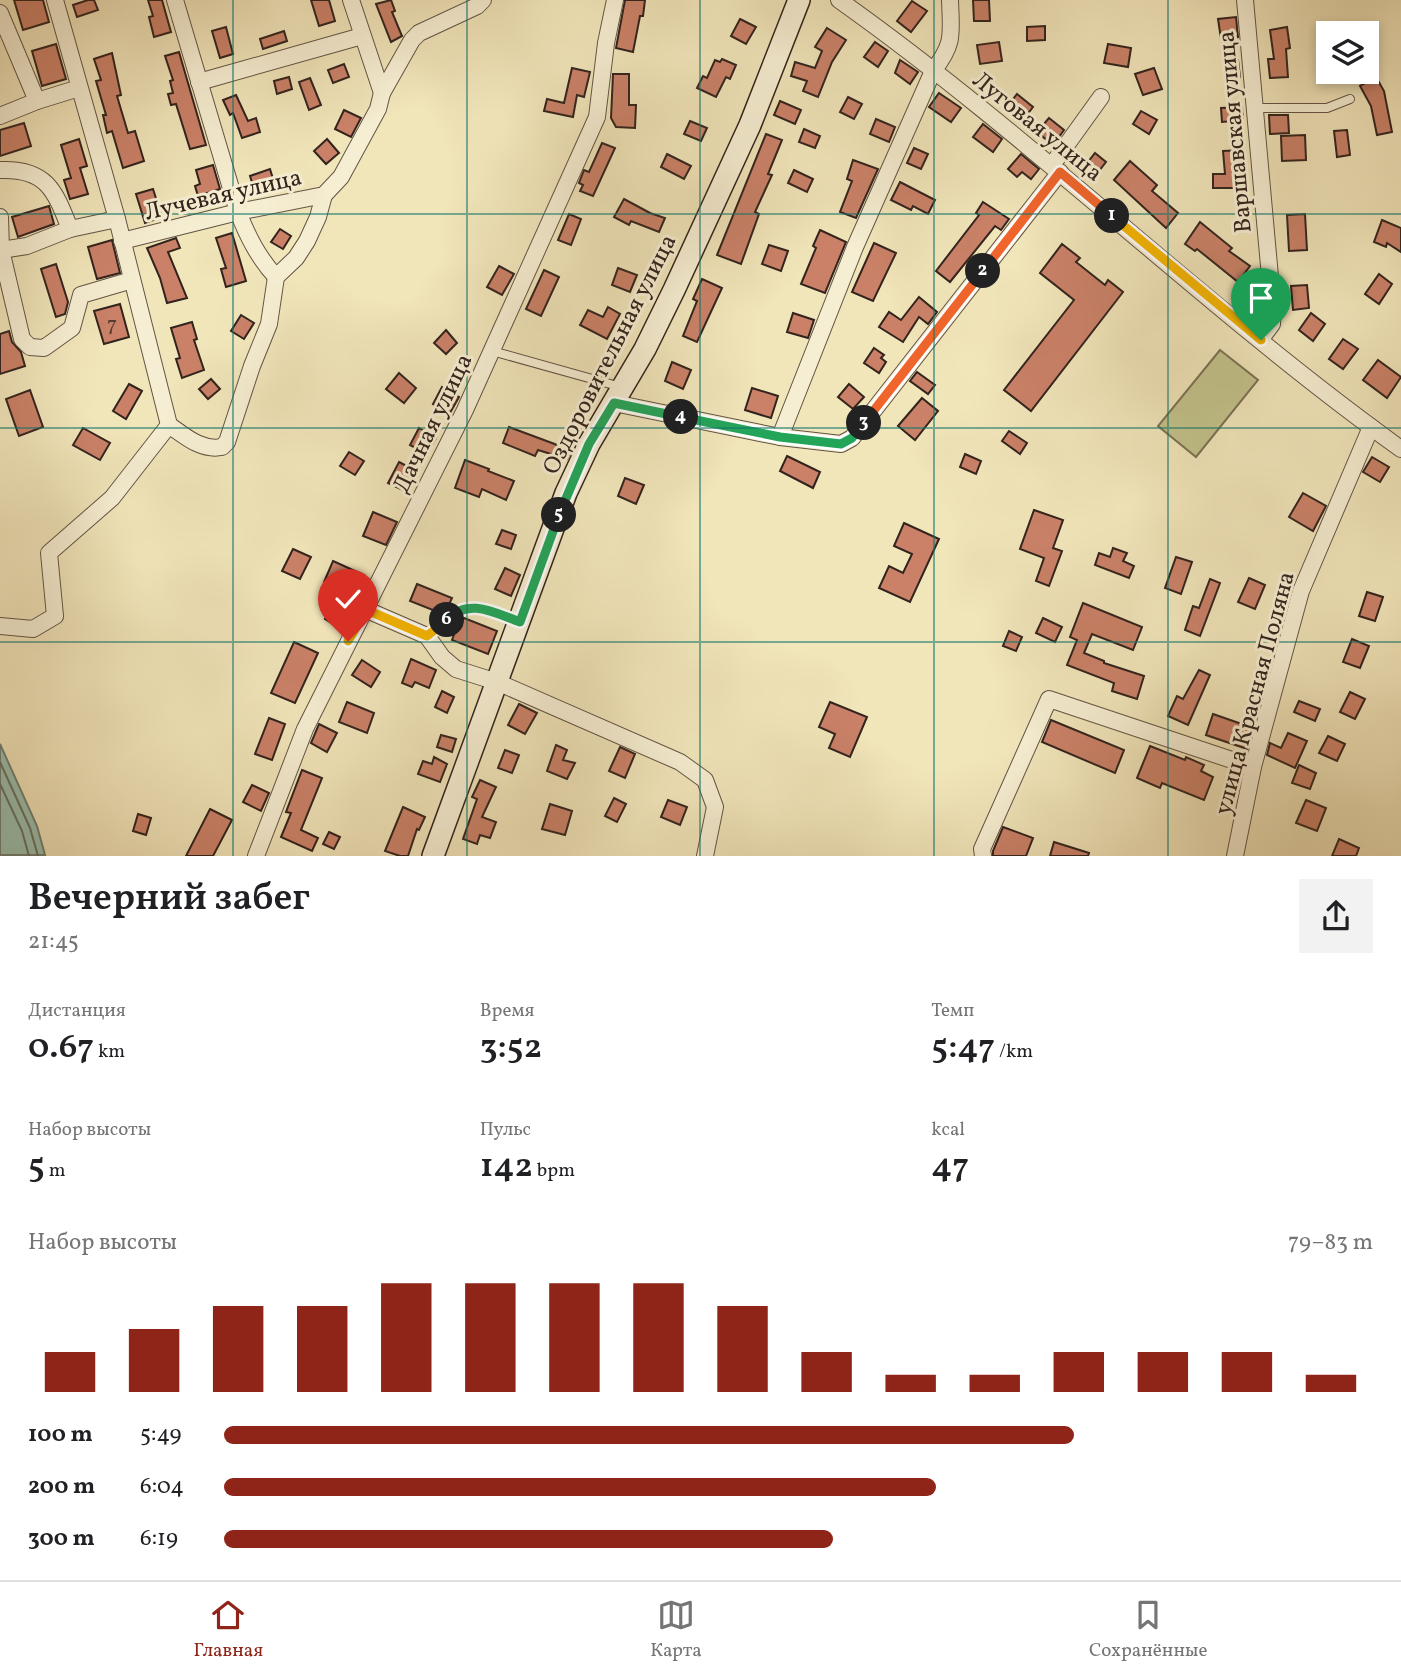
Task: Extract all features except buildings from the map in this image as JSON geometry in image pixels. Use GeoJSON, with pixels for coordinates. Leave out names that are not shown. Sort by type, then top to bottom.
{"type":"FeatureCollection","features":[{"type":"Feature","properties":{"kind":"street"},"geometry":{"type":"LineString","coordinates":[[55,0],[117,219],[169,425],[199,445],[216,448],[227,442],[251,366],[269,324],[276,277],[296,258],[307,241],[324,195]]}},
{"type":"Feature","properties":{"kind":"street"},"geometry":{"type":"LineString","coordinates":[[174,0],[238,212],[256,252],[276,277]]}},
{"type":"Feature","properties":{"kind":"street"},"geometry":{"type":"LineString","coordinates":[[351,0],[382,93]]}},
{"type":"Feature","properties":{"kind":"street","name":"Лучевая улица"},"geometry":{"type":"LineString","coordinates":[[122,241],[238,212],[324,195],[341,177],[378,109],[382,93],[419,33],[477,6],[483,0]]}},
{"type":"Feature","properties":{"kind":"street","name":"Дачная улица"},"geometry":{"type":"LineString","coordinates":[[256,856],[305,729],[348,641],[367,610],[492,351],[597,117],[606,43],[615,0]]}},
{"type":"Feature","properties":{"kind":"street","name":"Оздоровительная улица"},"geometry":{"type":"LineString","coordinates":[[433,856],[566,493],[589,444],[674,290],[738,150],[799,0]]}},
{"type":"Feature","properties":{"kind":"street","name":"Луговая улица"},"geometry":{"type":"LineString","coordinates":[[839,0],[1056,169],[1261,340],[1401,449]]}},
{"type":"Feature","properties":{"kind":"street"},"geometry":{"type":"LineString","coordinates":[[780,437],[855,247],[933,71],[946,54],[951,39],[950,0]]}},
{"type":"Feature","properties":{"kind":"street","name":"Варшавская улица"},"geometry":{"type":"LineString","coordinates":[[1245,0],[1273,310],[1272,324],[1261,340]]}},
{"type":"Feature","properties":{"kind":"street"},"geometry":{"type":"LineString","coordinates":[[0,13],[37,101]]}},
{"type":"Feature","properties":{"kind":"street"},"geometry":{"type":"LineString","coordinates":[[199,82],[362,36]]}},
{"type":"Feature","properties":{"kind":"street"},"geometry":{"type":"LineString","coordinates":[[0,116],[79,88]]}},
{"type":"Feature","properties":{"kind":"street"},"geometry":{"type":"LineString","coordinates":[[618,395],[780,437],[841,444],[852,438],[1056,169],[1101,97]]}},
{"type":"Feature","properties":{"kind":"street"},"geometry":{"type":"LineString","coordinates":[[0,170],[15,169],[34,174],[54,191],[70,229]]}},
{"type":"Feature","properties":{"kind":"street"},"geometry":{"type":"LineString","coordinates":[[0,217],[1,250],[22,339],[30,347],[44,348],[72,328],[80,295],[132,280]]}},
{"type":"Feature","properties":{"kind":"street"},"geometry":{"type":"LineString","coordinates":[[1,250],[27,246],[70,229],[117,219]]}},
{"type":"Feature","properties":{"kind":"street"},"geometry":{"type":"LineString","coordinates":[[0,626],[33,629],[55,615],[48,553],[112,498],[169,425]]}},
{"type":"Feature","properties":{"kind":"street","name":"улица Красная Поляна"},"geometry":{"type":"LineString","coordinates":[[1235,856],[1253,767],[1301,591],[1371,428]]}},
{"type":"Feature","properties":{"kind":"street"},"geometry":{"type":"LineString","coordinates":[[367,610],[427,636],[442,657],[456,669],[498,682],[680,762],[705,780],[715,807],[705,856]]}},
{"type":"Feature","properties":{"kind":"street"},"geometry":{"type":"LineString","coordinates":[[983,856],[982,849],[1049,699],[1253,767]]}},
{"type":"Feature","properties":{"kind":"lane"},"geometry":{"type":"LineString","coordinates":[[1255,108],[1327,108],[1350,99]]}},
{"type":"Feature","properties":{"kind":"lane"},"geometry":{"type":"LineString","coordinates":[[492,351],[618,395]]}},
{"type":"Feature","properties":{"kind":"lane"},"geometry":{"type":"LineString","coordinates":[[427,636],[454,612],[466,608],[482,608],[520,622]]}},
{"type":"Feature","properties":{"kind":"green space"},"geometry":{"type":"Polygon","coordinates":[[[1220,350],[1258,380],[1196,457],[1158,426],[1220,350]]]}},
{"type":"Feature","properties":{"kind":"water"},"geometry":{"type":"Polygon","coordinates":[[[0,744],[37,826],[45,855],[0,855],[0,744]]]}},
{"type":"Feature","properties":{"kind":"route"},"geometry":{"type":"LineString","coordinates":[[348,641],[367,610],[427,636],[454,612],[466,608],[482,608],[520,622],[566,493],[589,444],[614,403],[780,437],[841,444],[852,438],[1060,172],[1261,340]]}}]}
